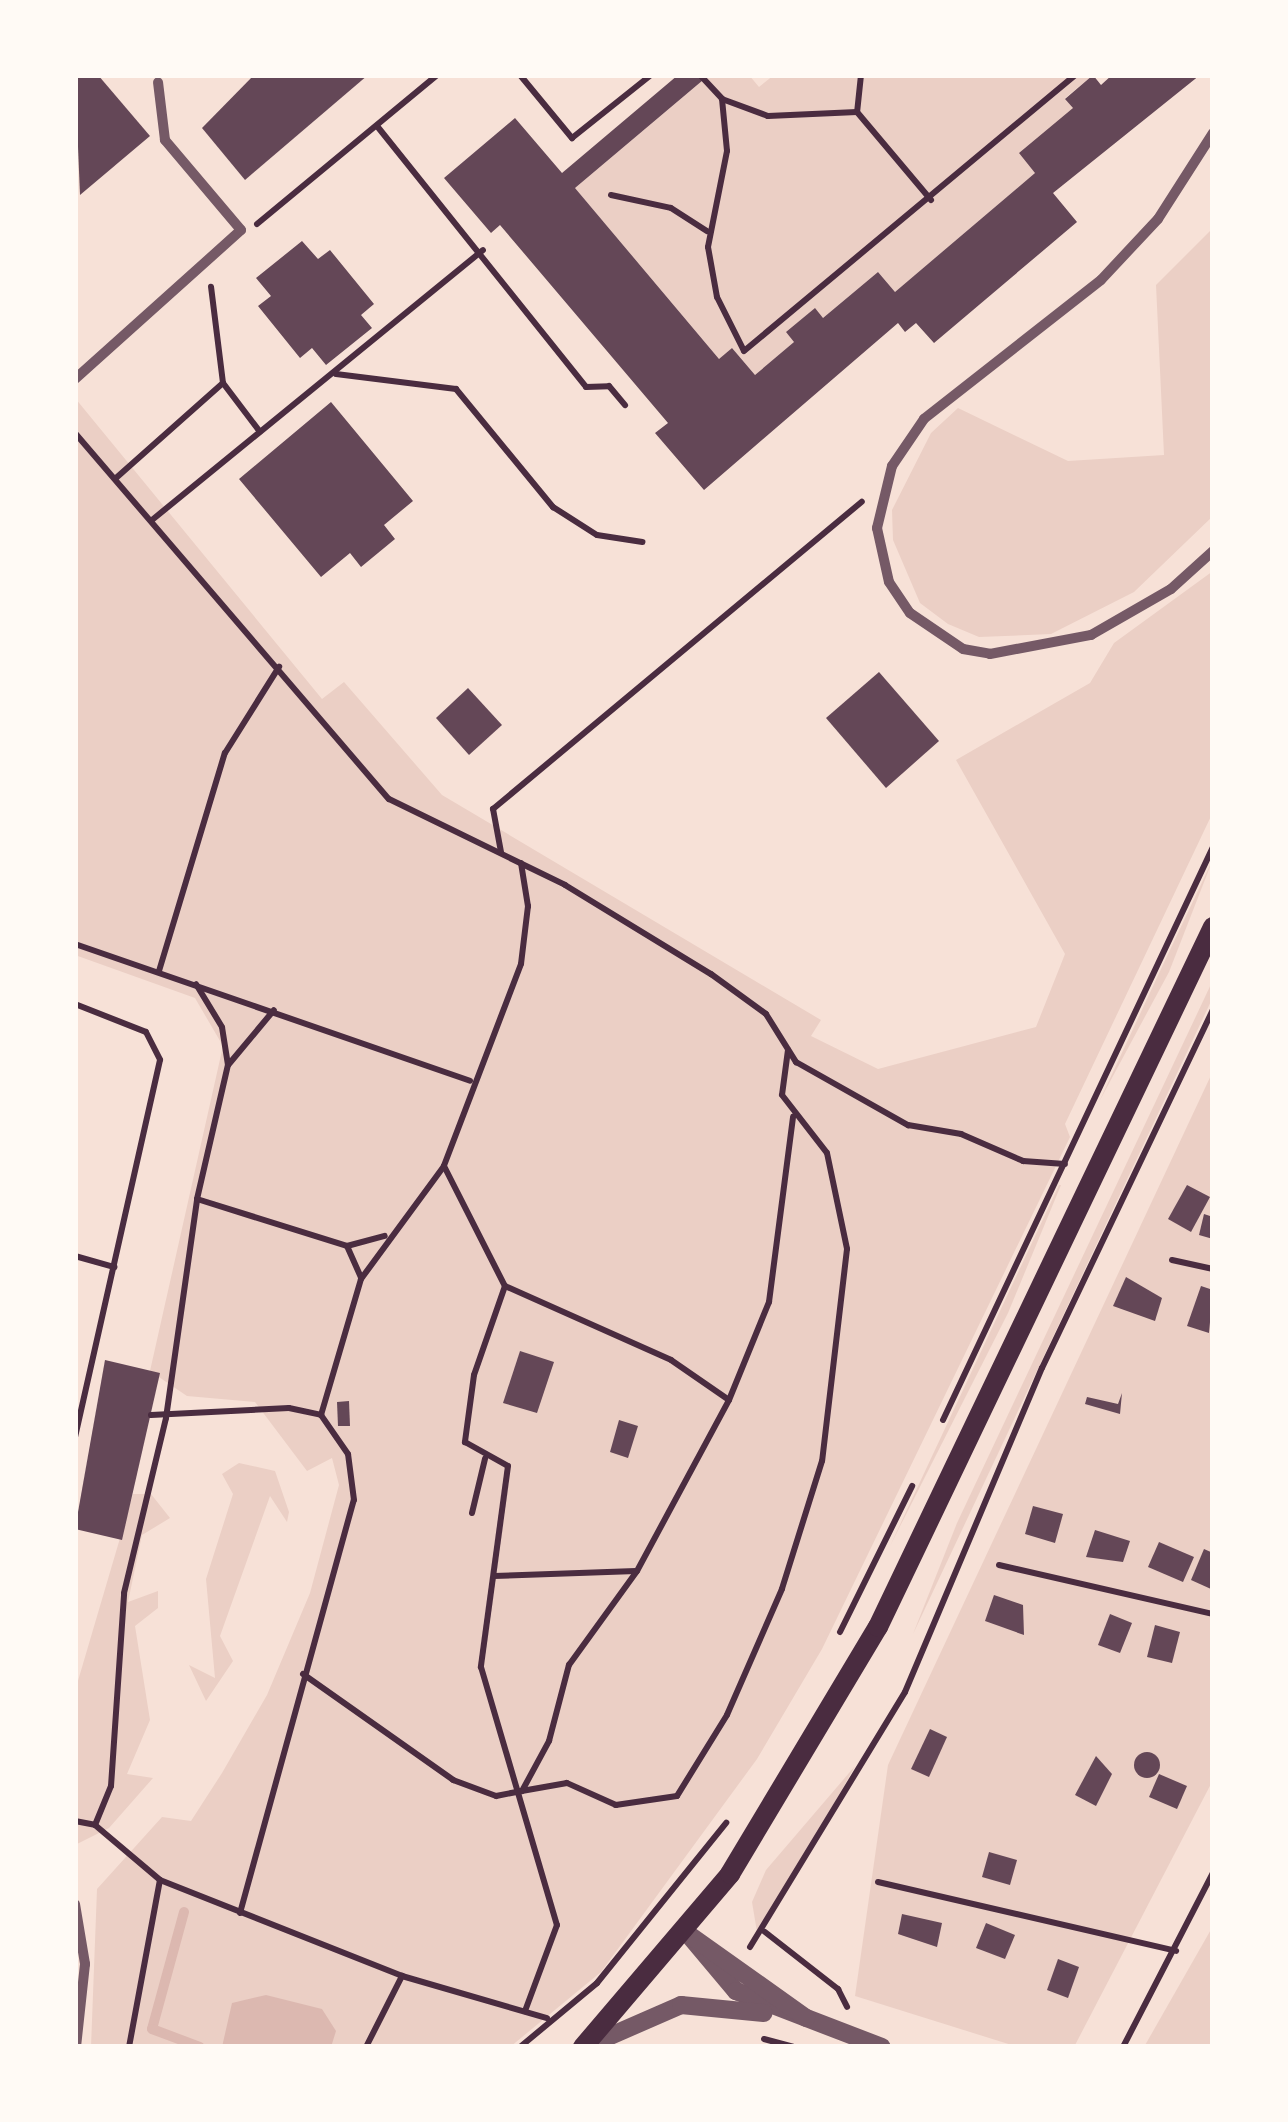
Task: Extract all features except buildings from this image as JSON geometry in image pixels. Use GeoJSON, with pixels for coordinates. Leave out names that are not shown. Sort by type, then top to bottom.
{"type":"FeatureCollection","features":[{"type":"Feature","properties":{"kind":"main road"},"geometry":{"type":"LineString","coordinates":[[584,2047],[688,1934],[878,1627],[1213,926]]}},
{"type":"Feature","properties":{"kind":"street"},"geometry":{"type":"LineString","coordinates":[[75,379],[241,230],[166,140],[158,82]]}},
{"type":"Feature","properties":{"kind":"street"},"geometry":{"type":"LineString","coordinates":[[1213,132],[1158,219],[1101,280],[924,419],[892,466],[877,528],[889,582],[910,613],[963,648],[990,654],[1090,635],[1170,589],[1213,551]]}},
{"type":"Feature","properties":{"kind":"street"},"geometry":{"type":"LineString","coordinates":[[75,1904],[84,1964],[76,2047]]}},
{"type":"Feature","properties":{"kind":"street"},"geometry":{"type":"LineString","coordinates":[[688,1934],[735,1961],[827,2032]]}},
{"type":"Feature","properties":{"kind":"street"},"geometry":{"type":"LineString","coordinates":[[688,1934],[716,1975],[781,2016]]}},
{"type":"Feature","properties":{"kind":"street"},"geometry":{"type":"LineString","coordinates":[[584,2047],[680,2005],[781,2016],[872,2045]]}},
{"type":"Feature","properties":{"kind":"path"},"geometry":{"type":"LineString","coordinates":[[241,230],[437,75]]}},
{"type":"Feature","properties":{"kind":"path"},"geometry":{"type":"LineString","coordinates":[[520,75],[572,138],[651,75]]}},
{"type":"Feature","properties":{"kind":"path"},"geometry":{"type":"LineString","coordinates":[[700,75],[722,100],[768,116],[857,112]]}},
{"type":"Feature","properties":{"kind":"path"},"geometry":{"type":"LineString","coordinates":[[861,75],[857,112],[932,200]]}},
{"type":"Feature","properties":{"kind":"path"},"geometry":{"type":"LineString","coordinates":[[722,100],[728,151],[708,231],[717,296],[744,350],[932,200],[1075,75]]}},
{"type":"Feature","properties":{"kind":"path"},"geometry":{"type":"LineString","coordinates":[[377,126],[483,250],[491,273],[586,386],[609,386],[625,405]]}},
{"type":"Feature","properties":{"kind":"path"},"geometry":{"type":"LineString","coordinates":[[611,195],[671,208],[708,231]]}},
{"type":"Feature","properties":{"kind":"path"},"geometry":{"type":"LineString","coordinates":[[152,520],[336,374],[483,250]]}},
{"type":"Feature","properties":{"kind":"path"},"geometry":{"type":"LineString","coordinates":[[206,261],[222,383],[260,432]]}},
{"type":"Feature","properties":{"kind":"path"},"geometry":{"type":"LineString","coordinates":[[336,374],[456,389],[553,508],[597,535],[642,542]]}},
{"type":"Feature","properties":{"kind":"path"},"geometry":{"type":"LineString","coordinates":[[116,478],[222,383]]}},
{"type":"Feature","properties":{"kind":"path"},"geometry":{"type":"LineString","coordinates":[[75,433],[390,799],[521,863],[742,994],[788,1050],[908,1125],[961,1134],[1023,1162],[1064,1164],[1094,1177]]}},
{"type":"Feature","properties":{"kind":"path"},"geometry":{"type":"LineString","coordinates":[[501,853],[493,809],[866,498]]}},
{"type":"Feature","properties":{"kind":"path"},"geometry":{"type":"LineString","coordinates":[[158,971],[225,753],[279,667]]}},
{"type":"Feature","properties":{"kind":"path"},"geometry":{"type":"LineString","coordinates":[[935,1439],[1213,847]]}},
{"type":"Feature","properties":{"kind":"path"},"geometry":{"type":"LineString","coordinates":[[321,1415],[362,1279],[387,1236],[444,1166],[470,1081],[521,964],[528,906],[521,863]]}},
{"type":"Feature","properties":{"kind":"path"},"geometry":{"type":"LineString","coordinates":[[75,944],[470,1081]]}},
{"type":"Feature","properties":{"kind":"path"},"geometry":{"type":"LineString","coordinates":[[95,1826],[112,1786],[124,1594],[166,1418],[196,1198],[228,1065],[222,1027],[196,984]]}},
{"type":"Feature","properties":{"kind":"path"},"geometry":{"type":"LineString","coordinates":[[75,1004],[146,1032],[160,1060],[75,1438]]}},
{"type":"Feature","properties":{"kind":"path"},"geometry":{"type":"LineString","coordinates":[[228,1065],[274,1010]]}},
{"type":"Feature","properties":{"kind":"path"},"geometry":{"type":"LineString","coordinates":[[735,1961],[765,1932],[905,1692],[1011,1437],[1213,1010]]}},
{"type":"Feature","properties":{"kind":"path"},"geometry":{"type":"LineString","coordinates":[[303,1674],[452,1780],[496,1796],[567,1783],[616,1805],[677,1796],[728,1715],[782,1588],[822,1461],[847,1249],[827,1153],[793,1117],[782,1095],[788,1050]]}},
{"type":"Feature","properties":{"kind":"path"},"geometry":{"type":"LineString","coordinates":[[522,1791],[549,1742],[569,1665],[637,1571],[730,1400],[769,1302],[793,1117]]}},
{"type":"Feature","properties":{"kind":"path"},"geometry":{"type":"LineString","coordinates":[[444,1166],[505,1286],[671,1360],[730,1400]]}},
{"type":"Feature","properties":{"kind":"path"},"geometry":{"type":"LineString","coordinates":[[196,1198],[347,1246],[387,1236]]}},
{"type":"Feature","properties":{"kind":"path"},"geometry":{"type":"LineString","coordinates":[[347,1246],[362,1279]]}},
{"type":"Feature","properties":{"kind":"path"},"geometry":{"type":"LineString","coordinates":[[75,1256],[114,1267]]}},
{"type":"Feature","properties":{"kind":"path"},"geometry":{"type":"LineString","coordinates":[[1172,1260],[1213,1269]]}},
{"type":"Feature","properties":{"kind":"path"},"geometry":{"type":"LineString","coordinates":[[505,1286],[474,1375],[465,1442],[485,1458],[508,1466],[481,1666],[522,1791],[557,1926],[525,2011]]}},
{"type":"Feature","properties":{"kind":"path"},"geometry":{"type":"LineString","coordinates":[[151,1414],[166,1418],[289,1408],[321,1415],[348,1454],[354,1500],[240,1913]]}},
{"type":"Feature","properties":{"kind":"path"},"geometry":{"type":"LineString","coordinates":[[472,1513],[485,1458]]}},
{"type":"Feature","properties":{"kind":"path"},"geometry":{"type":"LineString","coordinates":[[830,1654],[917,1474]]}},
{"type":"Feature","properties":{"kind":"path"},"geometry":{"type":"LineString","coordinates":[[999,1566],[1213,1614]]}},
{"type":"Feature","properties":{"kind":"path"},"geometry":{"type":"LineString","coordinates":[[494,1576],[637,1571]]}},
{"type":"Feature","properties":{"kind":"path"},"geometry":{"type":"LineString","coordinates":[[520,2047],[628,1946],[736,1806]]}},
{"type":"Feature","properties":{"kind":"path"},"geometry":{"type":"LineString","coordinates":[[75,1821],[95,1826],[160,1880],[402,1976],[548,2018]]}},
{"type":"Feature","properties":{"kind":"path"},"geometry":{"type":"LineString","coordinates":[[1123,2047],[1176,1951],[1213,1872]]}},
{"type":"Feature","properties":{"kind":"path"},"geometry":{"type":"LineString","coordinates":[[129,2047],[160,1880]]}},
{"type":"Feature","properties":{"kind":"path"},"geometry":{"type":"LineString","coordinates":[[878,1882],[1176,1951]]}},
{"type":"Feature","properties":{"kind":"path"},"geometry":{"type":"LineString","coordinates":[[765,1932],[838,1988],[872,2045]]}},
{"type":"Feature","properties":{"kind":"path"},"geometry":{"type":"LineString","coordinates":[[366,2047],[402,1976]]}},
{"type":"Feature","properties":{"kind":"shaded area"},"geometry":{"type":"Polygon","coordinates":[[[709,75],[749,75],[759,87],[774,75],[1093,75],[1065,98],[1073,108],[1035,173],[895,292],[878,272],[823,318],[814,309],[787,332],[794,342],[755,375],[732,348],[719,359],[575,188],[709,75]]]}},
{"type":"Feature","properties":{"kind":"shaded area"},"geometry":{"type":"Polygon","coordinates":[[[1213,228],[1213,516],[1134,592],[1051,634],[979,637],[948,624],[920,603],[893,540],[892,510],[931,433],[958,408],[1068,461],[1164,455],[1156,285],[1213,228]]]}},
{"type":"Feature","properties":{"kind":"shaded area"},"geometry":{"type":"Polygon","coordinates":[[[75,398],[322,699],[344,682],[442,795],[821,1020],[811,1036],[878,1069],[1036,1027],[1065,954],[956,760],[1090,683],[1114,643],[1213,571],[1213,812],[1065,1124],[1070,1137],[822,1649],[757,1759],[601,1972],[510,2047],[91,2047],[97,1889],[162,1817],[191,1821],[222,1773],[267,1695],[310,1593],[339,1485],[332,1458],[307,1471],[255,1402],[187,1396],[150,1371],[223,1046],[195,998],[75,955],[75,398]]]}},
{"type":"Feature","properties":{"kind":"shaded area"},"geometry":{"type":"Polygon","coordinates":[[[1213,859],[1169,972],[1099,1102],[1161,969],[1213,859]]]}},
{"type":"Feature","properties":{"kind":"shaded area"},"geometry":{"type":"Polygon","coordinates":[[[1213,980],[1213,997],[913,1634],[957,1523],[1213,980]]]}},
{"type":"Feature","properties":{"kind":"shaded area"},"geometry":{"type":"Polygon","coordinates":[[[1213,1071],[1213,1780],[1074,2047],[1018,2047],[855,1996],[888,1765],[1213,1071]]]}},
{"type":"Feature","properties":{"kind":"shaded area"},"geometry":{"type":"Polygon","coordinates":[[[1059,1185],[1008,1313],[890,1546],[1059,1185]]]}},
{"type":"Feature","properties":{"kind":"shaded area"},"geometry":{"type":"Polygon","coordinates":[[[239,1463],[275,1471],[289,1512],[287,1522],[270,1496],[220,1636],[233,1661],[206,1701],[189,1665],[215,1678],[206,1579],[233,1494],[222,1474],[239,1463]]]}},
{"type":"Feature","properties":{"kind":"shaded area"},"geometry":{"type":"Polygon","coordinates":[[[133,1494],[151,1494],[170,1518],[142,1535],[128,1602],[158,1591],[158,1608],[135,1626],[150,1720],[127,1774],[153,1778],[109,1828],[75,1845],[75,1691],[133,1494]]]}},
{"type":"Feature","properties":{"kind":"shaded area"},"geometry":{"type":"Polygon","coordinates":[[[855,1766],[778,1905],[757,1932],[752,1902],[766,1870],[855,1766]]]}},
{"type":"Feature","properties":{"kind":"shaded area"},"geometry":{"type":"Polygon","coordinates":[[[1213,1926],[1213,2047],[1144,2047],[1213,1926]]]}},
{"type":"Feature","properties":{"kind":"shaded area"},"geometry":{"type":"Polygon","coordinates":[[[266,1995],[322,2009],[336,2031],[331,2047],[222,2047],[232,2003],[266,1995]]]}},
{"type":"Feature","properties":{"kind":"waterway"},"geometry":{"type":"LineString","coordinates":[[184,1912],[152,2029],[200,2047]]}}]}
